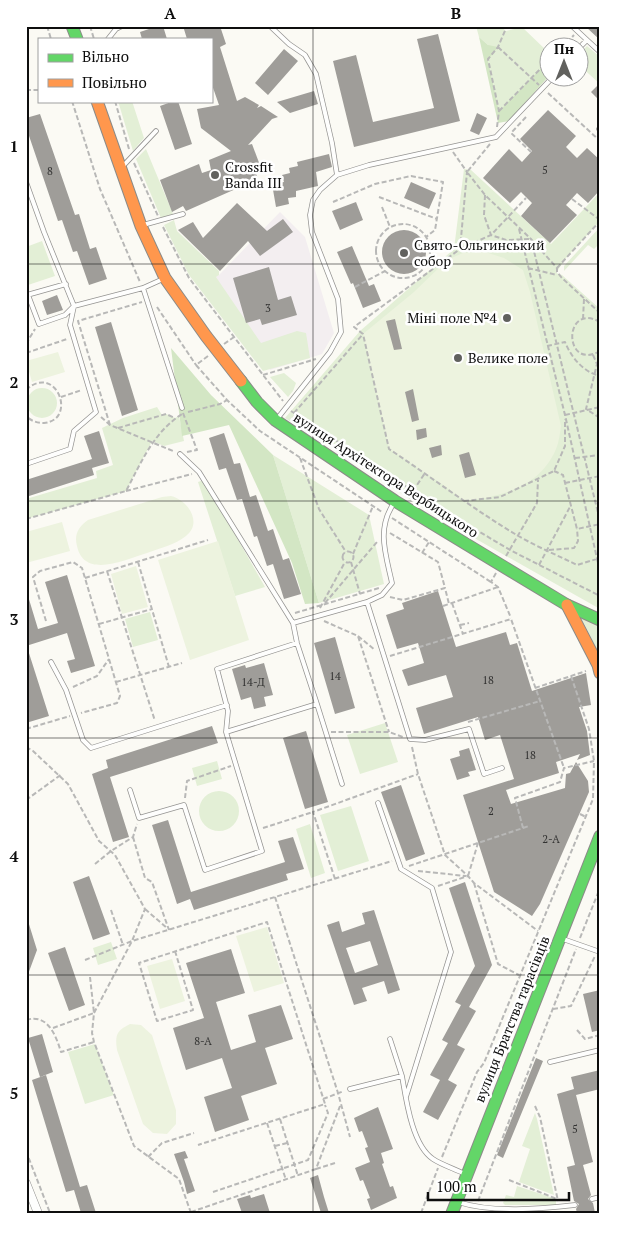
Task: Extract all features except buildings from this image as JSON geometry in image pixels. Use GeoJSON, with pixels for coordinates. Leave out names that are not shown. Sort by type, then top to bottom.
{"type":"FeatureCollection","features":[{"type":"Feature","properties":{"kind":"street"},"geometry":{"type":"LineString","coordinates":[[72,26],[77,38]]}},
{"type":"Feature","properties":{"kind":"street","name":"вулиця Архітектора Вербицького"},"geometry":{"type":"LineString","coordinates":[[97,102],[141,226],[165,278],[236,377],[257,402],[275,420],[395,501],[567,605],[600,620]]}},
{"type":"Feature","properties":{"kind":"street"},"geometry":{"type":"LineString","coordinates":[[567,605],[598,665],[600,673]]}},
{"type":"Feature","properties":{"kind":"street","name":"вулиця Братства тарасівців"},"geometry":{"type":"LineString","coordinates":[[452,1213],[600,836]]}},
{"type":"Feature","properties":{"kind":"street"},"geometry":{"type":"LineString","coordinates":[[26,1183],[38,1213]]}},
{"type":"Feature","properties":{"kind":"lane"},"geometry":{"type":"LineString","coordinates":[[109,38],[116,29],[122,26]]}},
{"type":"Feature","properties":{"kind":"lane"},"geometry":{"type":"LineString","coordinates":[[270,26],[289,44],[305,55],[316,74],[332,143],[337,175]]}},
{"type":"Feature","properties":{"kind":"lane"},"geometry":{"type":"LineString","coordinates":[[572,26],[585,38]]}},
{"type":"Feature","properties":{"kind":"lane"},"geometry":{"type":"LineString","coordinates":[[588,41],[600,52]]}},
{"type":"Feature","properties":{"kind":"lane"},"geometry":{"type":"LineString","coordinates":[[275,420],[288,407],[330,352],[341,332],[338,299],[312,232],[310,215],[316,195],[337,175],[369,165],[496,137],[542,88]]}},
{"type":"Feature","properties":{"kind":"lane"},"geometry":{"type":"LineString","coordinates":[[120,170],[156,131]]}},
{"type":"Feature","properties":{"kind":"lane"},"geometry":{"type":"LineString","coordinates":[[26,182],[74,306],[70,325],[96,412],[74,431],[70,449],[26,464]]}},
{"type":"Feature","properties":{"kind":"lane"},"geometry":{"type":"LineString","coordinates":[[141,226],[183,214]]}},
{"type":"Feature","properties":{"kind":"lane"},"geometry":{"type":"LineString","coordinates":[[66,284],[27,295],[39,324],[65,315],[74,306],[143,288],[165,278]]}},
{"type":"Feature","properties":{"kind":"lane"},"geometry":{"type":"LineString","coordinates":[[143,288],[183,411]]}},
{"type":"Feature","properties":{"kind":"lane"},"geometry":{"type":"LineString","coordinates":[[180,454],[199,472],[293,623],[297,643],[342,784]]}},
{"type":"Feature","properties":{"kind":"lane"},"geometry":{"type":"LineString","coordinates":[[293,623],[382,596],[392,583],[383,541],[386,514],[395,501]]}},
{"type":"Feature","properties":{"kind":"lane"},"geometry":{"type":"LineString","coordinates":[[367,602],[410,739],[425,740],[469,729],[484,774],[502,768]]}},
{"type":"Feature","properties":{"kind":"lane"},"geometry":{"type":"LineString","coordinates":[[130,790],[139,818],[184,805],[205,870],[262,851],[226,732],[228,710],[217,669],[297,643]]}},
{"type":"Feature","properties":{"kind":"lane"},"geometry":{"type":"LineString","coordinates":[[51,662],[66,690],[83,740],[91,748],[227,705]]}},
{"type":"Feature","properties":{"kind":"lane"},"geometry":{"type":"LineString","coordinates":[[226,732],[316,704]]}},
{"type":"Feature","properties":{"kind":"lane"},"geometry":{"type":"LineString","coordinates":[[378,803],[401,869],[432,888],[451,952],[406,1096]]}},
{"type":"Feature","properties":{"kind":"lane"},"geometry":{"type":"LineString","coordinates":[[560,938],[598,952]]}},
{"type":"Feature","properties":{"kind":"lane"},"geometry":{"type":"LineString","coordinates":[[390,1039],[402,1076],[419,1143],[432,1158],[467,1175]]}},
{"type":"Feature","properties":{"kind":"lane"},"geometry":{"type":"LineString","coordinates":[[550,1062],[600,1050]]}},
{"type":"Feature","properties":{"kind":"lane"},"geometry":{"type":"LineString","coordinates":[[350,1089],[402,1076]]}},
{"type":"Feature","properties":{"kind":"lane"},"geometry":{"type":"LineString","coordinates":[[592,1199],[600,1197]]}},
{"type":"Feature","properties":{"kind":"lane"},"geometry":{"type":"LineString","coordinates":[[456,1202],[476,1208],[559,1207],[575,1205]]}},
{"type":"Feature","properties":{"kind":"path"},"geometry":{"type":"LineString","coordinates":[[47,26],[51,38]]}},
{"type":"Feature","properties":{"kind":"path"},"geometry":{"type":"LineString","coordinates":[[90,26],[94,38]]}},
{"type":"Feature","properties":{"kind":"path"},"geometry":{"type":"LineString","coordinates":[[460,248],[467,172],[496,137],[498,112],[488,60],[498,47],[508,26]]}},
{"type":"Feature","properties":{"kind":"path"},"geometry":{"type":"LineString","coordinates":[[571,38],[577,31]]}},
{"type":"Feature","properties":{"kind":"path"},"geometry":{"type":"LineString","coordinates":[[498,47],[538,84]]}},
{"type":"Feature","properties":{"kind":"path"},"geometry":{"type":"LineString","coordinates":[[498,112],[538,72]]}},
{"type":"Feature","properties":{"kind":"path"},"geometry":{"type":"LineString","coordinates":[[542,88],[600,140]]}},
{"type":"Feature","properties":{"kind":"path"},"geometry":{"type":"LineString","coordinates":[[72,102],[100,189],[143,288]]}},
{"type":"Feature","properties":{"kind":"path"},"geometry":{"type":"LineString","coordinates":[[115,102],[132,158],[160,221],[189,278],[294,414],[413,491],[510,550],[600,596]]}},
{"type":"Feature","properties":{"kind":"path"},"geometry":{"type":"LineString","coordinates":[[529,113],[511,133],[531,152]]}},
{"type":"Feature","properties":{"kind":"path"},"geometry":{"type":"LineString","coordinates":[[450,147],[485,195],[531,239],[557,268],[557,272],[600,313]]}},
{"type":"Feature","properties":{"kind":"path"},"geometry":{"type":"LineString","coordinates":[[333,202],[375,184],[411,176],[443,182],[435,230],[426,236]]}},
{"type":"Feature","properties":{"kind":"path"},"geometry":{"type":"LineString","coordinates":[[485,195],[484,215],[491,235]]}},
{"type":"Feature","properties":{"kind":"path"},"geometry":{"type":"LineString","coordinates":[[379,197],[437,219]]}},
{"type":"Feature","properties":{"kind":"path"},"geometry":{"type":"LineString","coordinates":[[526,198],[491,235],[460,248],[354,327],[363,334],[389,449],[517,536],[577,565],[598,559]]}},
{"type":"Feature","properties":{"kind":"path"},"geometry":{"type":"LineString","coordinates":[[557,268],[600,220],[572,199]]}},
{"type":"Feature","properties":{"kind":"path"},"geometry":{"type":"LineString","coordinates":[[382,207],[390,227]]}},
{"type":"Feature","properties":{"kind":"path"},"geometry":{"type":"LineString","coordinates":[[404,224],[413,226],[426,236],[430,245],[430,254],[422,271],[414,276],[396,278],[385,271],[377,260],[375,251],[377,242],[381,235],[390,227],[404,224]]}},
{"type":"Feature","properties":{"kind":"path"},"geometry":{"type":"LineString","coordinates":[[518,227],[565,415],[600,572]]}},
{"type":"Feature","properties":{"kind":"path"},"geometry":{"type":"LineString","coordinates":[[491,235],[506,240],[531,239]]}},
{"type":"Feature","properties":{"kind":"path"},"geometry":{"type":"LineString","coordinates":[[531,239],[600,522],[577,529]]}},
{"type":"Feature","properties":{"kind":"path"},"geometry":{"type":"LineString","coordinates":[[528,268],[560,275]]}},
{"type":"Feature","properties":{"kind":"path"},"geometry":{"type":"LineString","coordinates":[[355,288],[385,271]]}},
{"type":"Feature","properties":{"kind":"path"},"geometry":{"type":"LineString","coordinates":[[110,425],[78,321],[151,298],[196,365]]}},
{"type":"Feature","properties":{"kind":"path"},"geometry":{"type":"LineString","coordinates":[[584,298],[584,319]]}},
{"type":"Feature","properties":{"kind":"path"},"geometry":{"type":"LineString","coordinates":[[600,322],[589,318],[584,319],[574,326],[572,332],[572,340],[576,349],[593,354],[600,351]]}},
{"type":"Feature","properties":{"kind":"path"},"geometry":{"type":"LineString","coordinates":[[26,344],[39,324]]}},
{"type":"Feature","properties":{"kind":"path"},"geometry":{"type":"LineString","coordinates":[[294,414],[363,334]]}},
{"type":"Feature","properties":{"kind":"path"},"geometry":{"type":"LineString","coordinates":[[26,353],[74,337]]}},
{"type":"Feature","properties":{"kind":"path"},"geometry":{"type":"LineString","coordinates":[[547,346],[572,340]]}},
{"type":"Feature","properties":{"kind":"path"},"geometry":{"type":"LineString","coordinates":[[565,342],[570,355],[584,368],[594,375],[600,376]]}},
{"type":"Feature","properties":{"kind":"path"},"geometry":{"type":"LineString","coordinates":[[586,409],[597,364],[593,354]]}},
{"type":"Feature","properties":{"kind":"path"},"geometry":{"type":"LineString","coordinates":[[263,375],[323,357]]}},
{"type":"Feature","properties":{"kind":"path"},"geometry":{"type":"LineString","coordinates":[[26,390],[33,385],[46,383],[58,391],[61,397],[61,410],[53,420],[41,423],[35,422],[26,416]]}},
{"type":"Feature","properties":{"kind":"path"},"geometry":{"type":"LineString","coordinates":[[61,397],[89,388]]}},
{"type":"Feature","properties":{"kind":"path"},"geometry":{"type":"LineString","coordinates":[[126,491],[153,441],[169,422],[183,411],[220,404],[227,400]]}},
{"type":"Feature","properties":{"kind":"path"},"geometry":{"type":"LineString","coordinates":[[565,415],[600,407]]}},
{"type":"Feature","properties":{"kind":"path"},"geometry":{"type":"LineString","coordinates":[[586,409],[600,418]]}},
{"type":"Feature","properties":{"kind":"path"},"geometry":{"type":"LineString","coordinates":[[96,412],[110,425],[153,441],[180,454],[197,450],[183,411]]}},
{"type":"Feature","properties":{"kind":"path"},"geometry":{"type":"LineString","coordinates":[[118,428],[166,414],[175,418]]}},
{"type":"Feature","properties":{"kind":"path"},"geometry":{"type":"LineString","coordinates":[[464,501],[500,496],[538,480],[554,470],[565,446],[565,415]]}},
{"type":"Feature","properties":{"kind":"path"},"geometry":{"type":"LineString","coordinates":[[574,458],[600,455]]}},
{"type":"Feature","properties":{"kind":"path"},"geometry":{"type":"LineString","coordinates":[[299,457],[319,510],[346,552],[353,554]]}},
{"type":"Feature","properties":{"kind":"path"},"geometry":{"type":"LineString","coordinates":[[547,550],[574,548],[578,541],[577,529],[563,475],[554,470]]}},
{"type":"Feature","properties":{"kind":"path"},"geometry":{"type":"LineString","coordinates":[[26,519],[199,472]]}},
{"type":"Feature","properties":{"kind":"path"},"geometry":{"type":"LineString","coordinates":[[413,491],[425,473]]}},
{"type":"Feature","properties":{"kind":"path"},"geometry":{"type":"LineString","coordinates":[[565,483],[600,476]]}},
{"type":"Feature","properties":{"kind":"path"},"geometry":{"type":"LineString","coordinates":[[523,828],[515,798],[560,782],[564,768],[511,619],[498,588],[491,582],[537,504],[538,480]]}},
{"type":"Feature","properties":{"kind":"path"},"geometry":{"type":"LineString","coordinates":[[540,565],[571,505]]}},
{"type":"Feature","properties":{"kind":"path"},"geometry":{"type":"LineString","coordinates":[[360,594],[351,562],[373,506]]}},
{"type":"Feature","properties":{"kind":"path"},"geometry":{"type":"LineString","coordinates":[[380,517],[382,512]]}},
{"type":"Feature","properties":{"kind":"path"},"geometry":{"type":"LineString","coordinates":[[384,530],[438,562],[445,588],[463,634]]}},
{"type":"Feature","properties":{"kind":"path"},"geometry":{"type":"LineString","coordinates":[[321,606],[378,539],[378,547]]}},
{"type":"Feature","properties":{"kind":"path"},"geometry":{"type":"LineString","coordinates":[[85,578],[208,540]]}},
{"type":"Feature","properties":{"kind":"path"},"geometry":{"type":"LineString","coordinates":[[422,553],[430,542]]}},
{"type":"Feature","properties":{"kind":"path"},"geometry":{"type":"LineString","coordinates":[[346,552],[343,557],[345,562],[316,617],[358,636],[384,658],[511,619]]}},
{"type":"Feature","properties":{"kind":"path"},"geometry":{"type":"LineString","coordinates":[[26,729],[117,703],[120,696],[82,568],[73,562],[40,571],[34,577],[46,622]]}},
{"type":"Feature","properties":{"kind":"path"},"geometry":{"type":"LineString","coordinates":[[138,562],[169,668]]}},
{"type":"Feature","properties":{"kind":"path"},"geometry":{"type":"LineString","coordinates":[[345,562],[351,562]]}},
{"type":"Feature","properties":{"kind":"path"},"geometry":{"type":"LineString","coordinates":[[107,571],[157,727]]}},
{"type":"Feature","properties":{"kind":"path"},"geometry":{"type":"LineString","coordinates":[[288,615],[381,588]]}},
{"type":"Feature","properties":{"kind":"path"},"geometry":{"type":"LineString","coordinates":[[382,596],[403,600],[445,588]]}},
{"type":"Feature","properties":{"kind":"path"},"geometry":{"type":"LineString","coordinates":[[443,606],[498,588]]}},
{"type":"Feature","properties":{"kind":"path"},"geometry":{"type":"LineString","coordinates":[[99,624],[152,609]]}},
{"type":"Feature","properties":{"kind":"path"},"geometry":{"type":"LineString","coordinates":[[460,625],[469,623]]}},
{"type":"Feature","properties":{"kind":"path"},"geometry":{"type":"LineString","coordinates":[[358,636],[389,732]]}},
{"type":"Feature","properties":{"kind":"path"},"geometry":{"type":"LineString","coordinates":[[66,690],[97,676],[109,658]]}},
{"type":"Feature","properties":{"kind":"path"},"geometry":{"type":"LineString","coordinates":[[116,682],[182,663]]}},
{"type":"Feature","properties":{"kind":"path"},"geometry":{"type":"LineString","coordinates":[[535,688],[586,671]]}},
{"type":"Feature","properties":{"kind":"path"},"geometry":{"type":"LineString","coordinates":[[421,1213],[477,1072],[484,1063],[593,799],[594,761],[589,729],[571,676]]}},
{"type":"Feature","properties":{"kind":"path"},"geometry":{"type":"LineString","coordinates":[[466,723],[540,701]]}},
{"type":"Feature","properties":{"kind":"path"},"geometry":{"type":"LineString","coordinates":[[325,732],[389,732],[410,739],[418,774],[445,854],[474,883],[538,931]]}},
{"type":"Feature","properties":{"kind":"path"},"geometry":{"type":"LineString","coordinates":[[26,747],[61,775],[68,784],[99,842],[115,855],[145,909],[169,930]]}},
{"type":"Feature","properties":{"kind":"path"},"geometry":{"type":"LineString","coordinates":[[564,768],[594,761]]}},
{"type":"Feature","properties":{"kind":"path"},"geometry":{"type":"LineString","coordinates":[[184,805],[187,781],[236,765]]}},
{"type":"Feature","properties":{"kind":"path"},"geometry":{"type":"LineString","coordinates":[[255,830],[313,812],[418,774]]}},
{"type":"Feature","properties":{"kind":"path"},"geometry":{"type":"LineString","coordinates":[[26,800],[61,775]]}},
{"type":"Feature","properties":{"kind":"path"},"geometry":{"type":"LineString","coordinates":[[313,812],[334,879]]}},
{"type":"Feature","properties":{"kind":"path"},"geometry":{"type":"LineString","coordinates":[[580,814],[586,817]]}},
{"type":"Feature","properties":{"kind":"path"},"geometry":{"type":"LineString","coordinates":[[95,864],[132,837],[139,818]]}},
{"type":"Feature","properties":{"kind":"path"},"geometry":{"type":"LineString","coordinates":[[401,869],[529,826]]}},
{"type":"Feature","properties":{"kind":"path"},"geometry":{"type":"LineString","coordinates":[[132,837],[145,878],[152,882],[169,930]]}},
{"type":"Feature","properties":{"kind":"path"},"geometry":{"type":"LineString","coordinates":[[468,876],[478,843]]}},
{"type":"Feature","properties":{"kind":"path"},"geometry":{"type":"LineString","coordinates":[[85,960],[132,941],[397,859]]}},
{"type":"Feature","properties":{"kind":"path"},"geometry":{"type":"LineString","coordinates":[[401,869],[468,876]]}},
{"type":"Feature","properties":{"kind":"path"},"geometry":{"type":"LineString","coordinates":[[432,888],[468,876]]}},
{"type":"Feature","properties":{"kind":"path"},"geometry":{"type":"LineString","coordinates":[[474,883],[498,964],[519,975]]}},
{"type":"Feature","properties":{"kind":"path"},"geometry":{"type":"LineString","coordinates":[[476,1208],[600,888]]}},
{"type":"Feature","properties":{"kind":"path"},"geometry":{"type":"LineString","coordinates":[[275,897],[338,1093],[350,1137]]}},
{"type":"Feature","properties":{"kind":"path"},"geometry":{"type":"LineString","coordinates":[[52,1028],[94,1013],[132,941],[145,909]]}},
{"type":"Feature","properties":{"kind":"path"},"geometry":{"type":"LineString","coordinates":[[111,910],[123,945]]}},
{"type":"Feature","properties":{"kind":"path"},"geometry":{"type":"LineString","coordinates":[[175,951],[193,1010],[157,1021],[139,963],[175,951],[267,922],[328,1113],[308,1160],[213,1192]]}},
{"type":"Feature","properties":{"kind":"path"},"geometry":{"type":"LineString","coordinates":[[553,1009],[571,1006],[598,952]]}},
{"type":"Feature","properties":{"kind":"path"},"geometry":{"type":"LineString","coordinates":[[90,977],[94,1013],[92,1033],[94,1042],[134,1146],[179,1179],[191,1212],[335,1163]]}},
{"type":"Feature","properties":{"kind":"path"},"geometry":{"type":"LineString","coordinates":[[26,1020],[33,1018],[43,1021],[52,1028],[61,1052],[94,1042]]}},
{"type":"Feature","properties":{"kind":"path"},"geometry":{"type":"LineString","coordinates":[[577,1030],[585,1038],[600,1035]]}},
{"type":"Feature","properties":{"kind":"path"},"geometry":{"type":"LineString","coordinates":[[323,1099],[350,1089]]}},
{"type":"Feature","properties":{"kind":"path"},"geometry":{"type":"LineString","coordinates":[[198,1145],[324,1104]]}},
{"type":"Feature","properties":{"kind":"path"},"geometry":{"type":"LineString","coordinates":[[316,1169],[341,1104]]}},
{"type":"Feature","properties":{"kind":"path"},"geometry":{"type":"LineString","coordinates":[[535,1106],[540,1117],[559,1207]]}},
{"type":"Feature","properties":{"kind":"path"},"geometry":{"type":"LineString","coordinates":[[280,1119],[298,1176]]}},
{"type":"Feature","properties":{"kind":"path"},"geometry":{"type":"LineString","coordinates":[[267,1123],[286,1180]]}},
{"type":"Feature","properties":{"kind":"path"},"geometry":{"type":"LineString","coordinates":[[148,1157],[162,1143],[194,1133]]}},
{"type":"Feature","properties":{"kind":"path"},"geometry":{"type":"LineString","coordinates":[[275,1146],[288,1142]]}},
{"type":"Feature","properties":{"kind":"path"},"geometry":{"type":"LineString","coordinates":[[26,1151],[50,1213]]}},
{"type":"Feature","properties":{"kind":"path"},"geometry":{"type":"LineString","coordinates":[[509,1180],[557,1199]]}},
{"type":"Feature","properties":{"kind":"shaded area"},"geometry":{"type":"Polygon","coordinates":[[[280,212],[305,237],[334,333],[322,354],[270,370],[208,281],[219,275],[280,212]]]}},
{"type":"Feature","properties":{"kind":"green space"},"geometry":{"type":"Polygon","coordinates":[[[476,26],[500,26],[506,31],[522,27],[538,42],[538,71],[499,111],[488,59],[488,45],[479,37],[476,26]]]}},
{"type":"Feature","properties":{"kind":"green space"},"geometry":{"type":"Polygon","coordinates":[[[479,37],[488,45],[498,47],[488,60],[499,111],[538,71],[538,88],[509,121],[498,123],[479,37]]]}},
{"type":"Feature","properties":{"kind":"green space"},"geometry":{"type":"Polygon","coordinates":[[[588,47],[600,57],[600,84],[588,73],[588,47]]]}},
{"type":"Feature","properties":{"kind":"green space"},"geometry":{"type":"Polygon","coordinates":[[[118,102],[132,102],[144,138],[133,151],[118,102]]]}},
{"type":"Feature","properties":{"kind":"green space"},"geometry":{"type":"Polygon","coordinates":[[[146,149],[173,214],[161,218],[136,159],[146,149]]]}},
{"type":"Feature","properties":{"kind":"green space"},"geometry":{"type":"Polygon","coordinates":[[[464,169],[471,170],[551,244],[600,192],[600,221],[566,258],[556,273],[562,275],[600,309],[600,609],[439,518],[285,418],[360,331],[454,249],[464,169]]]}},
{"type":"Feature","properties":{"kind":"green space"},"geometry":{"type":"Polygon","coordinates":[[[174,220],[177,231],[219,271],[219,275],[216,277],[261,343],[297,331],[306,333],[310,358],[263,371],[189,275],[164,225],[174,220]]]}},
{"type":"Feature","properties":{"kind":"green space"},"geometry":{"type":"Polygon","coordinates":[[[600,227],[600,243],[594,249],[588,245],[564,271],[564,266],[600,227]]]}},
{"type":"Feature","properties":{"kind":"green space"},"geometry":{"type":"Polygon","coordinates":[[[42,241],[55,276],[28,285],[26,280],[26,247],[42,241]]]}},
{"type":"Feature","properties":{"kind":"green space"},"geometry":{"type":"Polygon","coordinates":[[[485,252],[504,258],[523,270],[530,292],[561,426],[557,446],[549,462],[530,481],[518,488],[492,497],[464,501],[389,449],[363,334],[414,292],[447,260],[463,253],[485,252]]]}},
{"type":"Feature","properties":{"kind":"green space"},"geometry":{"type":"Polygon","coordinates":[[[171,348],[211,395],[273,455],[319,603],[305,604],[292,563],[229,425],[182,436],[171,348]]]}},
{"type":"Feature","properties":{"kind":"green space"},"geometry":{"type":"Polygon","coordinates":[[[58,352],[65,372],[32,382],[26,361],[58,352]]]}},
{"type":"Feature","properties":{"kind":"green space"},"geometry":{"type":"Polygon","coordinates":[[[284,373],[296,383],[288,397],[270,377],[284,373]]]}},
{"type":"Feature","properties":{"kind":"green space"},"geometry":{"type":"Polygon","coordinates":[[[42,388],[53,392],[57,403],[53,414],[42,418],[31,414],[27,403],[31,392],[42,388]]]}},
{"type":"Feature","properties":{"kind":"green space"},"geometry":{"type":"Polygon","coordinates":[[[157,407],[162,415],[166,414],[175,418],[179,416],[184,441],[164,446],[152,441],[126,491],[26,519],[26,499],[97,478],[96,471],[113,465],[102,428],[123,418],[157,407]]]}},
{"type":"Feature","properties":{"kind":"green space"},"geometry":{"type":"Polygon","coordinates":[[[273,455],[369,515],[384,584],[319,603],[273,455]]]}},
{"type":"Feature","properties":{"kind":"green space"},"geometry":{"type":"Polygon","coordinates":[[[204,480],[265,587],[235,596],[198,482],[204,480]]]}},
{"type":"Feature","properties":{"kind":"green space"},"geometry":{"type":"Polygon","coordinates":[[[171,496],[177,498],[188,507],[193,519],[191,531],[182,539],[147,553],[107,564],[97,565],[88,562],[81,556],[76,542],[77,535],[79,528],[88,520],[162,497],[171,496]]]}},
{"type":"Feature","properties":{"kind":"green space"},"geometry":{"type":"Polygon","coordinates":[[[62,522],[70,551],[26,563],[26,532],[62,522]]]}},
{"type":"Feature","properties":{"kind":"green space"},"geometry":{"type":"Polygon","coordinates":[[[218,541],[249,640],[190,660],[158,560],[218,541]]]}},
{"type":"Feature","properties":{"kind":"green space"},"geometry":{"type":"Polygon","coordinates":[[[136,566],[148,607],[122,614],[111,574],[136,566]]]}},
{"type":"Feature","properties":{"kind":"green space"},"geometry":{"type":"Polygon","coordinates":[[[150,612],[158,640],[133,647],[125,619],[150,612]]]}},
{"type":"Feature","properties":{"kind":"green space"},"geometry":{"type":"Polygon","coordinates":[[[581,617],[600,626],[600,656],[581,617]]]}},
{"type":"Feature","properties":{"kind":"green space"},"geometry":{"type":"Polygon","coordinates":[[[385,723],[398,762],[360,774],[347,735],[385,723]]]}},
{"type":"Feature","properties":{"kind":"green space"},"geometry":{"type":"Polygon","coordinates":[[[217,761],[222,779],[197,786],[192,768],[217,761]]]}},
{"type":"Feature","properties":{"kind":"green space"},"geometry":{"type":"Polygon","coordinates":[[[223,791],[230,794],[236,800],[239,811],[238,819],[230,828],[223,831],[215,831],[208,828],[200,819],[199,807],[202,800],[211,792],[223,791]]]}},
{"type":"Feature","properties":{"kind":"green space"},"geometry":{"type":"Polygon","coordinates":[[[351,806],[369,861],[338,871],[320,815],[351,806]]]}},
{"type":"Feature","properties":{"kind":"green space"},"geometry":{"type":"Polygon","coordinates":[[[310,824],[325,873],[311,878],[296,829],[310,824]]]}},
{"type":"Feature","properties":{"kind":"green space"},"geometry":{"type":"Polygon","coordinates":[[[267,927],[284,983],[254,992],[236,936],[267,927]]]}},
{"type":"Feature","properties":{"kind":"green space"},"geometry":{"type":"Polygon","coordinates":[[[111,942],[117,959],[98,965],[93,948],[111,942]]]}},
{"type":"Feature","properties":{"kind":"green space"},"geometry":{"type":"Polygon","coordinates":[[[172,959],[185,1001],[160,1009],[147,966],[172,959]]]}},
{"type":"Feature","properties":{"kind":"green space"},"geometry":{"type":"Polygon","coordinates":[[[130,1024],[141,1025],[152,1035],[176,1110],[176,1124],[167,1134],[153,1133],[143,1124],[117,1050],[116,1041],[119,1031],[130,1024]]]}},
{"type":"Feature","properties":{"kind":"green space"},"geometry":{"type":"Polygon","coordinates":[[[95,1044],[114,1095],[85,1104],[68,1052],[95,1044]]]}},
{"type":"Feature","properties":{"kind":"green space"},"geometry":{"type":"Polygon","coordinates":[[[535,1113],[554,1195],[519,1182],[530,1149],[522,1146],[535,1113]]]}},
{"type":"Feature","properties":{"kind":"green space"},"geometry":{"type":"Polygon","coordinates":[[[517,1186],[556,1199],[556,1205],[505,1205],[503,1203],[506,1195],[514,1197],[517,1186]]]}},
{"type":"Feature","properties":{"kind":"traffic: fast"},"geometry":{"type":"LineString","coordinates":[[72,26],[77,38]]}},
{"type":"Feature","properties":{"kind":"traffic: fast"},"geometry":{"type":"LineString","coordinates":[[241,381],[257,402],[275,420],[395,501],[567,605],[600,620]]}},
{"type":"Feature","properties":{"kind":"traffic: fast"},"geometry":{"type":"LineString","coordinates":[[452,1213],[600,836]]}},
{"type":"Feature","properties":{"kind":"traffic: slow"},"geometry":{"type":"LineString","coordinates":[[97,102],[141,226],[165,278],[241,381]]}},
{"type":"Feature","properties":{"kind":"traffic: slow"},"geometry":{"type":"LineString","coordinates":[[567,605],[598,665],[600,673]]}},
{"type":"Feature","properties":{"kind":"place","name":"Crossfit Banda III"},"geometry":{"type":"Point","coordinates":[215,175]}},
{"type":"Feature","properties":{"kind":"place","name":"Свято-Ольгинський собор"},"geometry":{"type":"Point","coordinates":[404,253]}},
{"type":"Feature","properties":{"kind":"place","name":"Міні поле №4"},"geometry":{"type":"Point","coordinates":[507,318]}},
{"type":"Feature","properties":{"kind":"place","name":"Велике поле"},"geometry":{"type":"Point","coordinates":[458,358]}}]}
